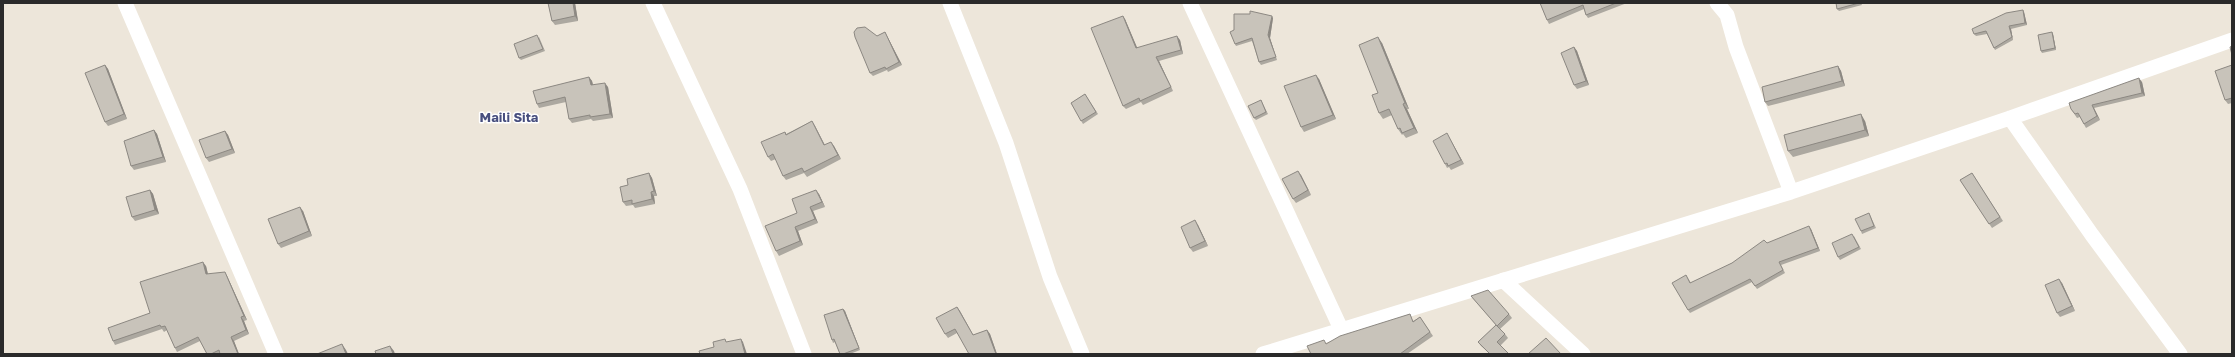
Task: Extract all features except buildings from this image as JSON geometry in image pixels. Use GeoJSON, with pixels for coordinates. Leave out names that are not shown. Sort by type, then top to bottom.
{"type":"FeatureCollection","features":[{"type":"Feature","properties":{"kind":"street"},"geometry":{"type":"LineString","coordinates":[[125,3],[276,354]]}},
{"type":"Feature","properties":{"kind":"street"},"geometry":{"type":"LineString","coordinates":[[653,3],[740,189],[804,354]]}},
{"type":"Feature","properties":{"kind":"street"},"geometry":{"type":"LineString","coordinates":[[950,3],[1006,143],[1050,277],[1082,354]]}},
{"type":"Feature","properties":{"kind":"street"},"geometry":{"type":"LineString","coordinates":[[1190,3],[1341,328]]}},
{"type":"Feature","properties":{"kind":"street"},"geometry":{"type":"LineString","coordinates":[[1717,3],[1726,15],[1736,47],[1791,192]]}},
{"type":"Feature","properties":{"kind":"street"},"geometry":{"type":"LineString","coordinates":[[1263,354],[1341,328],[1791,192],[2010,118],[2232,40]]}},
{"type":"Feature","properties":{"kind":"street"},"geometry":{"type":"LineString","coordinates":[[2010,118],[2092,235],[2180,354]]}},
{"type":"Feature","properties":{"kind":"street"},"geometry":{"type":"LineString","coordinates":[[1503,280],[1583,354]]}},
{"type":"Feature","properties":{"kind":"district","name":"Maili Sita"},"geometry":{"type":"Point","coordinates":[509,117]}}]}
